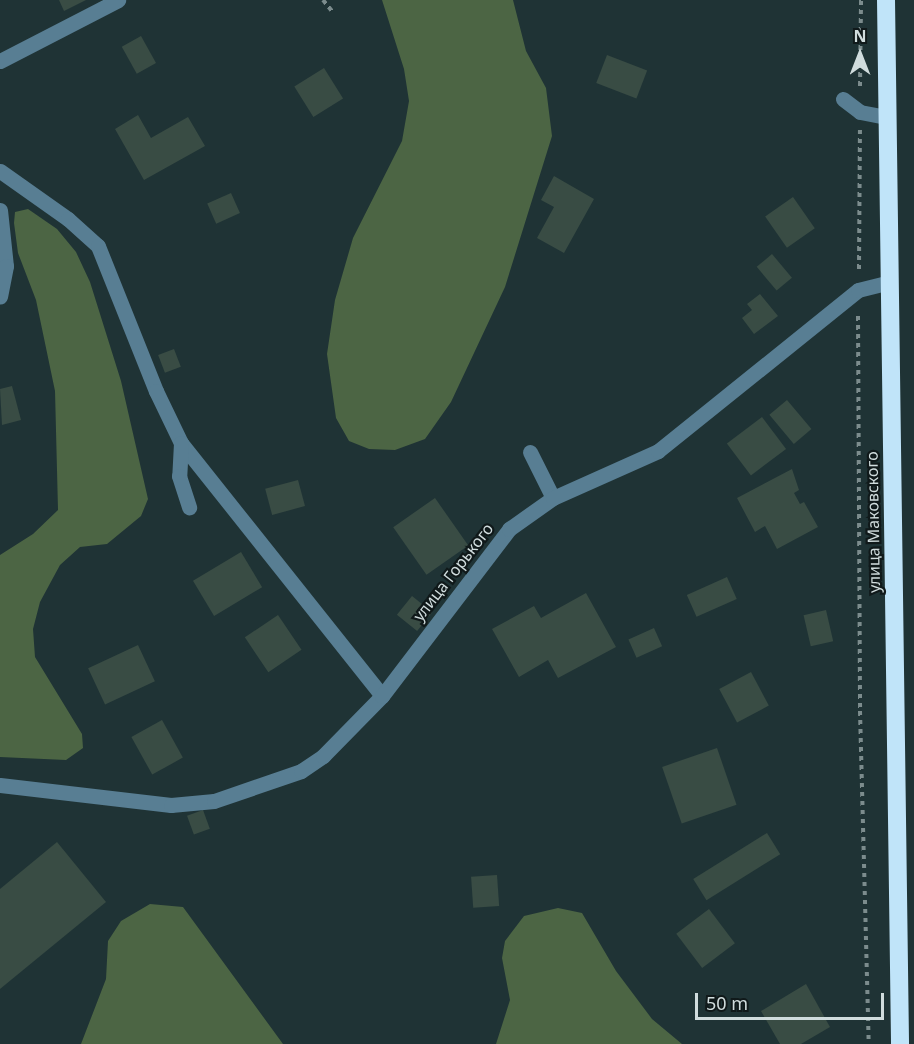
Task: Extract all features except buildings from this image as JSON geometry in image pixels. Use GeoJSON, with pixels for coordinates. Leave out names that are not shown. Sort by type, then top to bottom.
{"type":"FeatureCollection","features":[{"type":"Feature","properties":{"kind":"highway","name":"улица Маковского"},"geometry":{"type":"LineString","coordinates":[[886,0],[887,283],[900,1044]]}},
{"type":"Feature","properties":{"kind":"street"},"geometry":{"type":"LineString","coordinates":[[0,61],[118,0]]}},
{"type":"Feature","properties":{"kind":"street"},"geometry":{"type":"LineString","coordinates":[[843,99],[860,112],[886,117]]}},
{"type":"Feature","properties":{"kind":"street"},"geometry":{"type":"LineString","coordinates":[[0,171],[68,219],[98,246],[156,391],[181,443],[382,696]]}},
{"type":"Feature","properties":{"kind":"street"},"geometry":{"type":"LineString","coordinates":[[0,210],[6,266],[0,296]]}},
{"type":"Feature","properties":{"kind":"street","name":"улица Горького"},"geometry":{"type":"LineString","coordinates":[[0,785],[171,805],[213,801],[301,771],[323,756],[382,696],[509,529],[553,498],[658,451],[858,290],[887,283]]}},
{"type":"Feature","properties":{"kind":"street"},"geometry":{"type":"LineString","coordinates":[[181,443],[179,476],[189,507]]}},
{"type":"Feature","properties":{"kind":"street"},"geometry":{"type":"LineString","coordinates":[[530,452],[553,498]]}},
{"type":"Feature","properties":{"kind":"path"},"geometry":{"type":"LineString","coordinates":[[323,0],[332,11]]}},
{"type":"Feature","properties":{"kind":"path"},"geometry":{"type":"LineString","coordinates":[[861,0],[858,290],[860,711],[869,1044]]}},
{"type":"Feature","properties":{"kind":"green space"},"geometry":{"type":"Polygon","coordinates":[[[382,0],[513,0],[526,51],[546,88],[552,136],[505,287],[451,402],[425,439],[395,450],[369,449],[349,441],[336,418],[327,354],[335,300],[353,238],[402,141],[409,101],[404,69],[382,0]]]}},
{"type":"Feature","properties":{"kind":"green space"},"geometry":{"type":"Polygon","coordinates":[[[28,209],[57,229],[76,252],[90,282],[121,381],[148,499],[141,516],[107,544],[80,547],[60,565],[40,602],[33,629],[35,657],[82,734],[83,748],[66,760],[0,757],[0,555],[33,534],[58,510],[55,391],[36,300],[18,253],[14,223],[15,212],[28,209]]]}},
{"type":"Feature","properties":{"kind":"green space"},"geometry":{"type":"Polygon","coordinates":[[[150,904],[183,907],[283,1044],[81,1044],[106,979],[108,941],[121,921],[150,904]]]}},
{"type":"Feature","properties":{"kind":"green space"},"geometry":{"type":"Polygon","coordinates":[[[558,908],[582,913],[616,971],[652,1019],[682,1044],[496,1044],[510,1000],[502,958],[505,941],[524,916],[558,908]]]}}]}
